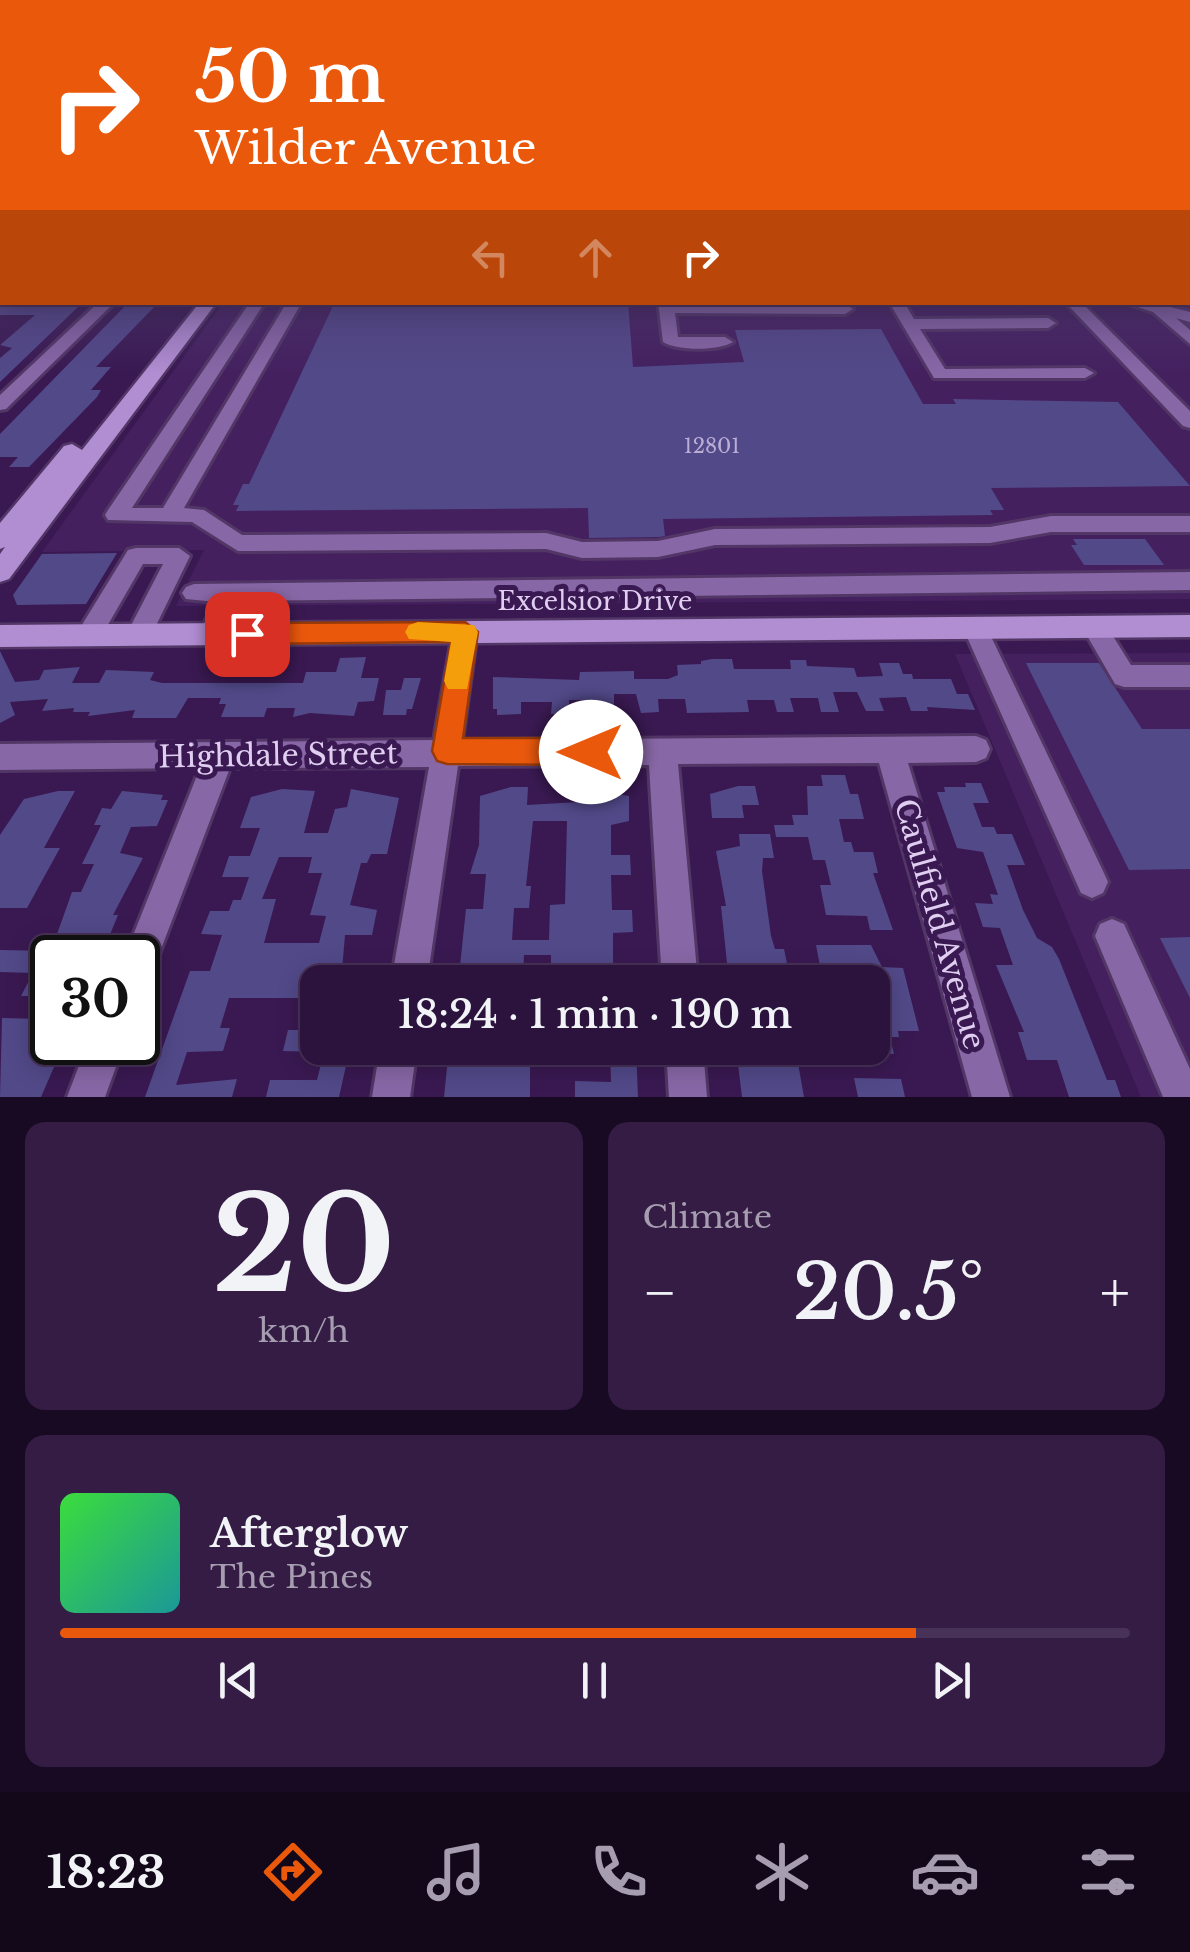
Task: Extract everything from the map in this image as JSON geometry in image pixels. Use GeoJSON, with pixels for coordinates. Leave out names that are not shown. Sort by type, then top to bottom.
{"type":"FeatureCollection","features":[{"type":"Feature","properties":{"kind":"main road"},"geometry":{"type":"LineString","coordinates":[[0,540],[188,305]]}},
{"type":"Feature","properties":{"kind":"main road"},"geometry":{"type":"LineString","coordinates":[[0,572],[206,305]]}},
{"type":"Feature","properties":{"kind":"main road","name":"Excelsior Drive"},"geometry":{"type":"LineString","coordinates":[[0,636],[1190,626]]}},
{"type":"Feature","properties":{"kind":"street"},"geometry":{"type":"LineString","coordinates":[[0,405],[105,305]]}},
{"type":"Feature","properties":{"kind":"street"},"geometry":{"type":"LineString","coordinates":[[256,305],[116,515],[196,516],[238,543],[546,540],[582,550],[658,550],[714,537],[990,536],[1050,524],[1190,524]]}},
{"type":"Feature","properties":{"kind":"street"},"geometry":{"type":"LineString","coordinates":[[169,515],[293,305]]}},
{"type":"Feature","properties":{"kind":"street"},"geometry":{"type":"LineString","coordinates":[[724,342],[671,342],[667,305],[846,308]]}},
{"type":"Feature","properties":{"kind":"street"},"geometry":{"type":"LineString","coordinates":[[898,305],[940,374],[1085,373]]}},
{"type":"Feature","properties":{"kind":"street"},"geometry":{"type":"LineString","coordinates":[[1075,305],[1190,422]]}},
{"type":"Feature","properties":{"kind":"street"},"geometry":{"type":"LineString","coordinates":[[1141,305],[1190,316]]}},
{"type":"Feature","properties":{"kind":"street"},"geometry":{"type":"LineString","coordinates":[[1158,309],[1190,339]]}},
{"type":"Feature","properties":{"kind":"street"},"geometry":{"type":"LineString","coordinates":[[909,324],[1048,323]]}},
{"type":"Feature","properties":{"kind":"street"},"geometry":{"type":"LineString","coordinates":[[90,635],[136,556],[179,556],[139,634]]}},
{"type":"Feature","properties":{"kind":"street"},"geometry":{"type":"LineString","coordinates":[[194,593],[233,594],[247,589],[1190,581]]}},
{"type":"Feature","properties":{"kind":"street"},"geometry":{"type":"LineString","coordinates":[[210,634],[233,594]]}},
{"type":"Feature","properties":{"kind":"street"},"geometry":{"type":"LineString","coordinates":[[1094,627],[1124,676],[1190,676]]}},
{"type":"Feature","properties":{"kind":"street"},"geometry":{"type":"LineString","coordinates":[[975,628],[1092,882]]}},
{"type":"Feature","properties":{"kind":"street"},"geometry":{"type":"LineString","coordinates":[[412,965],[465,632]]}},
{"type":"Feature","properties":{"kind":"street","name":"Highdale Street"},"geometry":{"type":"LineString","coordinates":[[0,758],[976,749]]}},
{"type":"Feature","properties":{"kind":"street","name":"Caulfield Avenue"},"geometry":{"type":"LineString","coordinates":[[890,750],[991,1097]]}},
{"type":"Feature","properties":{"kind":"street"},"geometry":{"type":"LineString","coordinates":[[663,752],[679,965]]}},
{"type":"Feature","properties":{"kind":"street"},"geometry":{"type":"LineString","coordinates":[[150,935],[219,758]]}},
{"type":"Feature","properties":{"kind":"street"},"geometry":{"type":"LineString","coordinates":[[1112,936],[1183,1097]]}},
{"type":"Feature","properties":{"kind":"street"},"geometry":{"type":"LineString","coordinates":[[86,1097],[99,1065]]}},
{"type":"Feature","properties":{"kind":"street"},"geometry":{"type":"LineString","coordinates":[[391,1097],[396,1065]]}},
{"type":"Feature","properties":{"kind":"street"},"geometry":{"type":"LineString","coordinates":[[686,1065],[688,1097]]}},
{"type":"Feature","properties":{"kind":"shaded area"},"geometry":{"type":"Polygon","coordinates":[[[222,305],[1190,305],[1190,599],[176,606],[204,550],[42,552],[222,305]]]}},
{"type":"Feature","properties":{"kind":"shaded area"},"geometry":{"type":"Polygon","coordinates":[[[1190,653],[1190,1097],[1141,1097],[955,654],[1190,653]]]}},
{"type":"Feature","properties":{"kind":"building"},"geometry":{"type":"Polygon","coordinates":[[[0,305],[79,306],[0,382],[0,358],[12,348],[0,345],[35,315],[0,315],[0,305]]]}},
{"type":"Feature","properties":{"kind":"building"},"geometry":{"type":"Polygon","coordinates":[[[126,305],[156,305],[96,367],[111,367],[91,390],[101,390],[97,397],[29,467],[9,467],[18,457],[0,457],[0,434],[126,305]]]}},
{"type":"Feature","properties":{"kind":"building"},"geometry":{"type":"Polygon","coordinates":[[[628,305],[633,367],[744,362],[735,330],[881,329],[923,404],[956,404],[953,399],[1118,402],[1190,486],[991,488],[1004,510],[990,510],[993,515],[663,519],[665,536],[659,537],[589,538],[588,508],[236,511],[239,505],[233,505],[243,484],[249,484],[333,306],[628,305]]]}},
{"type":"Feature","properties":{"kind":"building"},"geometry":{"type":"Polygon","coordinates":[[[1073,539],[1145,539],[1164,565],[1084,565],[1071,545],[1077,545],[1073,539]]]}},
{"type":"Feature","properties":{"kind":"building"},"geometry":{"type":"Polygon","coordinates":[[[117,553],[86,604],[17,605],[13,595],[42,554],[117,553]]]}},
{"type":"Feature","properties":{"kind":"building"},"geometry":{"type":"Polygon","coordinates":[[[0,651],[15,682],[39,680],[44,670],[80,667],[72,683],[99,683],[106,670],[154,672],[150,680],[162,683],[303,683],[306,672],[336,672],[340,658],[366,657],[361,678],[379,678],[374,701],[358,702],[354,716],[310,713],[293,717],[295,708],[267,708],[264,717],[221,717],[226,704],[219,704],[221,698],[188,698],[176,718],[132,718],[135,710],[88,716],[90,712],[73,712],[74,708],[42,711],[48,699],[10,702],[15,715],[0,723],[0,651]]]}},
{"type":"Feature","properties":{"kind":"building"},"geometry":{"type":"Polygon","coordinates":[[[712,659],[732,659],[734,669],[791,669],[790,660],[806,660],[807,666],[854,668],[857,677],[883,676],[879,663],[899,663],[903,674],[912,674],[913,679],[951,679],[957,694],[968,694],[975,710],[927,707],[928,711],[911,711],[906,697],[879,698],[884,711],[866,711],[857,692],[833,692],[839,712],[821,712],[818,698],[790,698],[794,712],[777,712],[774,700],[747,700],[749,712],[687,713],[685,699],[658,699],[659,712],[641,713],[636,694],[614,694],[614,713],[595,713],[595,700],[569,700],[569,714],[551,714],[552,702],[521,702],[521,714],[497,715],[497,709],[493,709],[493,677],[579,680],[580,672],[634,671],[634,679],[668,679],[678,675],[677,665],[701,664],[712,659]]]}},
{"type":"Feature","properties":{"kind":"building"},"geometry":{"type":"Polygon","coordinates":[[[1026,663],[1099,663],[1142,729],[1190,729],[1190,869],[1129,870],[1026,663]]]}},
{"type":"Feature","properties":{"kind":"building"},"geometry":{"type":"Polygon","coordinates":[[[404,678],[421,678],[412,709],[407,709],[406,715],[383,715],[386,690],[401,690],[404,678]]]}},
{"type":"Feature","properties":{"kind":"building"},"geometry":{"type":"Polygon","coordinates":[[[821,775],[845,775],[850,794],[858,794],[864,819],[839,819],[844,842],[851,842],[854,852],[873,852],[878,873],[873,873],[893,930],[870,930],[867,916],[826,915],[820,885],[831,885],[825,860],[813,860],[808,837],[776,837],[774,825],[794,825],[792,815],[808,815],[807,786],[823,786],[821,775]]]}},
{"type":"Feature","properties":{"kind":"building"},"geometry":{"type":"Polygon","coordinates":[[[965,783],[981,783],[989,803],[973,803],[982,827],[994,827],[997,834],[1012,834],[1025,865],[1007,865],[1023,910],[1037,938],[1052,947],[1059,959],[1107,1080],[1115,1080],[1121,1097],[1069,1097],[1057,1060],[1027,1060],[1018,1032],[1024,1032],[996,965],[1013,965],[1000,928],[983,927],[975,903],[993,904],[990,894],[998,895],[983,852],[957,848],[937,792],[945,792],[944,787],[966,787],[965,783]]]}},
{"type":"Feature","properties":{"kind":"building"},"geometry":{"type":"Polygon","coordinates":[[[755,786],[759,805],[742,805],[744,818],[712,818],[710,794],[755,786]]]}},
{"type":"Feature","properties":{"kind":"building"},"geometry":{"type":"Polygon","coordinates":[[[511,787],[528,787],[527,805],[579,802],[580,788],[629,796],[629,821],[611,825],[611,855],[630,855],[631,875],[611,875],[612,910],[632,910],[633,932],[613,933],[613,965],[551,965],[551,955],[524,955],[524,965],[460,965],[466,909],[483,909],[486,874],[470,874],[479,845],[480,796],[511,787]],[[533,821],[526,886],[531,886],[529,908],[514,908],[512,940],[549,940],[550,905],[565,904],[567,821],[533,821]]]}},
{"type":"Feature","properties":{"kind":"building"},"geometry":{"type":"Polygon","coordinates":[[[282,789],[315,791],[304,833],[328,833],[335,809],[347,807],[351,789],[399,798],[387,854],[371,854],[367,863],[361,863],[350,905],[377,910],[372,935],[345,935],[342,965],[300,965],[300,998],[229,998],[220,1028],[230,1028],[223,1051],[187,1052],[176,1085],[237,1079],[232,1097],[145,1097],[156,1065],[160,1065],[160,1055],[190,971],[210,971],[222,935],[201,934],[210,911],[229,911],[233,900],[241,900],[249,877],[222,877],[229,856],[250,856],[260,828],[240,828],[251,797],[282,789]],[[279,857],[262,899],[276,899],[264,943],[319,943],[326,916],[310,915],[322,873],[308,873],[312,857],[279,857]]]}},
{"type":"Feature","properties":{"kind":"building"},"geometry":{"type":"Polygon","coordinates":[[[75,791],[44,848],[60,848],[27,908],[0,908],[0,835],[24,799],[75,791]]]}},
{"type":"Feature","properties":{"kind":"building"},"geometry":{"type":"Polygon","coordinates":[[[122,791],[163,795],[161,800],[168,800],[157,826],[131,827],[120,853],[143,858],[113,915],[118,915],[110,935],[57,935],[72,892],[81,892],[94,864],[82,864],[101,825],[94,825],[102,808],[111,809],[122,791]]]}},
{"type":"Feature","properties":{"kind":"building"},"geometry":{"type":"Polygon","coordinates":[[[739,834],[770,834],[774,858],[763,858],[762,871],[771,936],[775,949],[784,949],[787,965],[727,965],[721,906],[726,906],[716,851],[740,846],[739,834]]]}},
{"type":"Feature","properties":{"kind":"building"},"geometry":{"type":"Polygon","coordinates":[[[1190,937],[1190,998],[1160,938],[1190,937]]]}},
{"type":"Feature","properties":{"kind":"building"},"geometry":{"type":"Polygon","coordinates":[[[816,945],[871,945],[881,965],[820,965],[816,945]]]}},
{"type":"Feature","properties":{"kind":"building"},"geometry":{"type":"Polygon","coordinates":[[[0,950],[30,951],[30,973],[0,972],[0,950]]]}},
{"type":"Feature","properties":{"kind":"building"},"geometry":{"type":"Polygon","coordinates":[[[890,967],[903,968],[919,1031],[898,1031],[899,1037],[890,1037],[890,967]]]}},
{"type":"Feature","properties":{"kind":"building"},"geometry":{"type":"Polygon","coordinates":[[[30,979],[30,996],[21,996],[30,979]]]}},
{"type":"Feature","properties":{"kind":"building"},"geometry":{"type":"Polygon","coordinates":[[[2,1018],[30,1019],[30,1065],[55,1065],[41,1097],[0,1097],[2,1018]]]}},
{"type":"Feature","properties":{"kind":"building"},"geometry":{"type":"Polygon","coordinates":[[[288,1030],[300,1030],[300,1051],[283,1051],[288,1030]]]}},
{"type":"Feature","properties":{"kind":"building"},"geometry":{"type":"Polygon","coordinates":[[[321,1065],[346,1065],[339,1097],[266,1097],[270,1080],[317,1080],[321,1065]]]}},
{"type":"Feature","properties":{"kind":"building"},"geometry":{"type":"Polygon","coordinates":[[[447,1065],[530,1065],[530,1097],[444,1097],[447,1065]]]}},
{"type":"Feature","properties":{"kind":"building"},"geometry":{"type":"Polygon","coordinates":[[[610,1065],[637,1065],[638,1097],[575,1097],[575,1081],[611,1082],[610,1065]]]}},
{"type":"Feature","properties":{"kind":"building"},"geometry":{"type":"Polygon","coordinates":[[[738,1065],[798,1065],[804,1097],[742,1097],[738,1065]]]}},
{"type":"Feature","properties":{"kind":"building"},"geometry":{"type":"Polygon","coordinates":[[[854,1078],[901,1079],[905,1097],[858,1097],[854,1078]]]}},
{"type":"Feature","properties":{"kind":"slow traffic"},"geometry":{"type":"LineString","coordinates":[[418,632],[465,632],[458,681]]}},
{"type":"Feature","properties":{"kind":"route"},"geometry":{"type":"LineString","coordinates":[[247,634],[465,632],[447,751],[591,752]]}}]}
